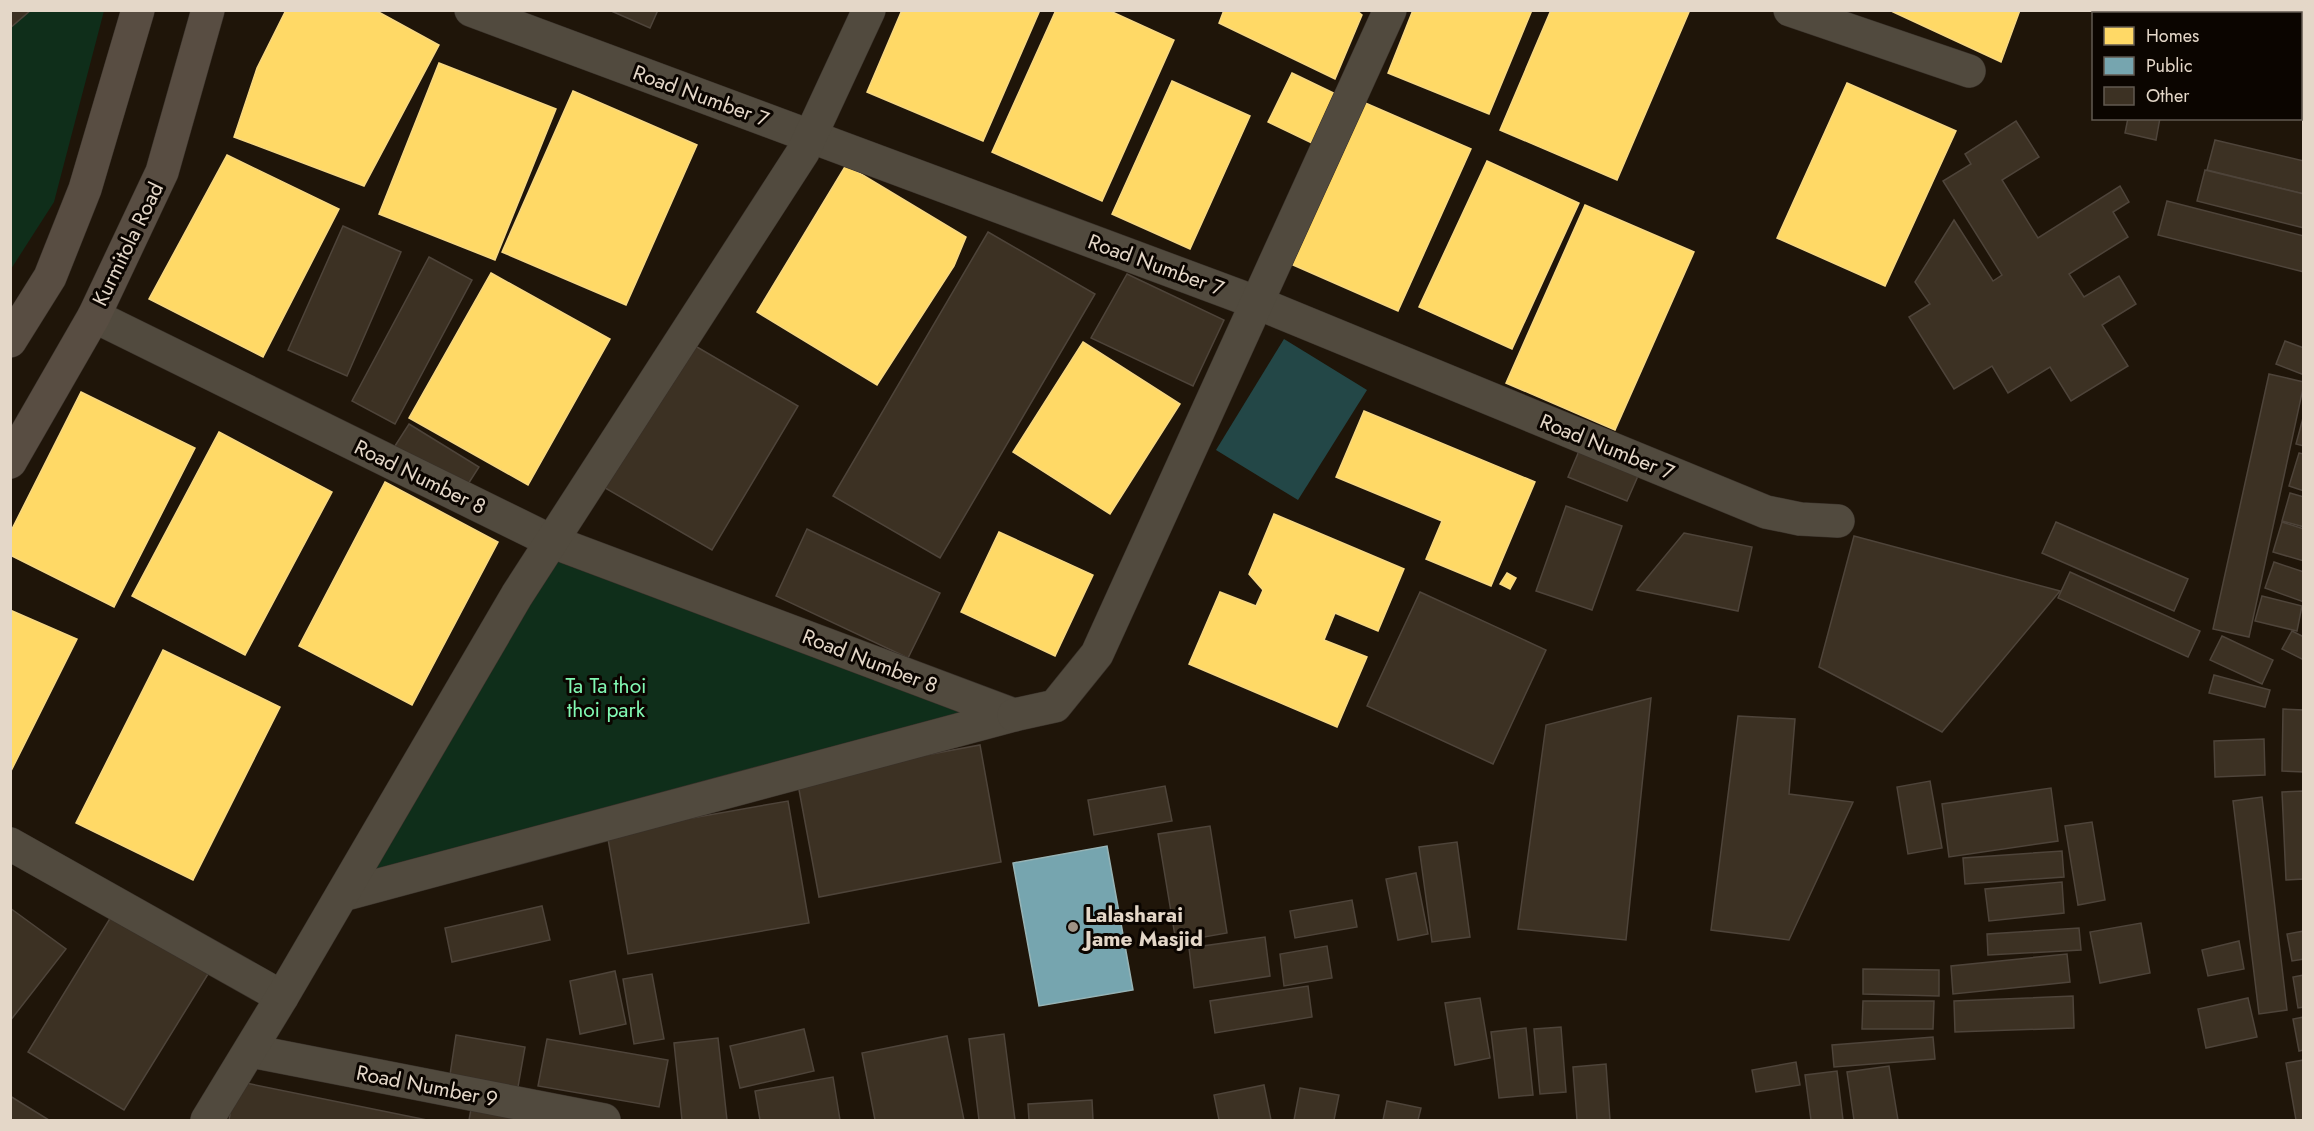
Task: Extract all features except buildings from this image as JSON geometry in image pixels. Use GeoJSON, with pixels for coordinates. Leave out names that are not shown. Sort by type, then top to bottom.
{"type":"FeatureCollection","features":[{"type":"Feature","properties":{"kind":"main road"},"geometry":{"type":"LineString","coordinates":[[10,341],[50,277],[63,244],[84,189],[138,10]]}},
{"type":"Feature","properties":{"kind":"main road","name":"Kurmitola Road"},"geometry":{"type":"LineString","coordinates":[[10,462],[94,316],[162,172],[208,10]]}},
{"type":"Feature","properties":{"kind":"street","name":"Road Number 7"},"geometry":{"type":"LineString","coordinates":[[471,10],[1255,302],[1766,512],[1800,519],[1838,521]]}},
{"type":"Feature","properties":{"kind":"street"},"geometry":{"type":"LineString","coordinates":[[207,1120],[282,997],[517,595],[803,152],[869,10]]}},
{"type":"Feature","properties":{"kind":"street"},"geometry":{"type":"LineString","coordinates":[[342,895],[1014,715],[1055,706],[1097,654],[1255,302],[1390,10]]}},
{"type":"Feature","properties":{"kind":"street"},"geometry":{"type":"LineString","coordinates":[[1790,10],[1969,71]]}},
{"type":"Feature","properties":{"kind":"street","name":"Road Number 8"},"geometry":{"type":"LineString","coordinates":[[94,316],[553,542],[1014,715]]}},
{"type":"Feature","properties":{"kind":"street"},"geometry":{"type":"LineString","coordinates":[[10,844],[282,997]]}},
{"type":"Feature","properties":{"kind":"street","name":"Road Number 9"},"geometry":{"type":"LineString","coordinates":[[250,1051],[604,1120]]}},
{"type":"Feature","properties":{"kind":"green space"},"geometry":{"type":"Polygon","coordinates":[[[11,11],[104,11],[54,202],[11,269],[11,11]]]}},
{"type":"Feature","properties":{"kind":"green space","name":"Ta Ta thoi thoi park"},"geometry":{"type":"Polygon","coordinates":[[[556,561],[977,715],[370,875],[556,561]]]}},
{"type":"Feature","properties":{"kind":"water"},"geometry":{"type":"Polygon","coordinates":[[[1284,339],[1367,390],[1298,500],[1216,450],[1284,339]]]}},
{"type":"Feature","properties":{"kind":"place","name":"Lalasharai Jame Masjid"},"geometry":{"type":"Point","coordinates":[1073,927]}}]}
